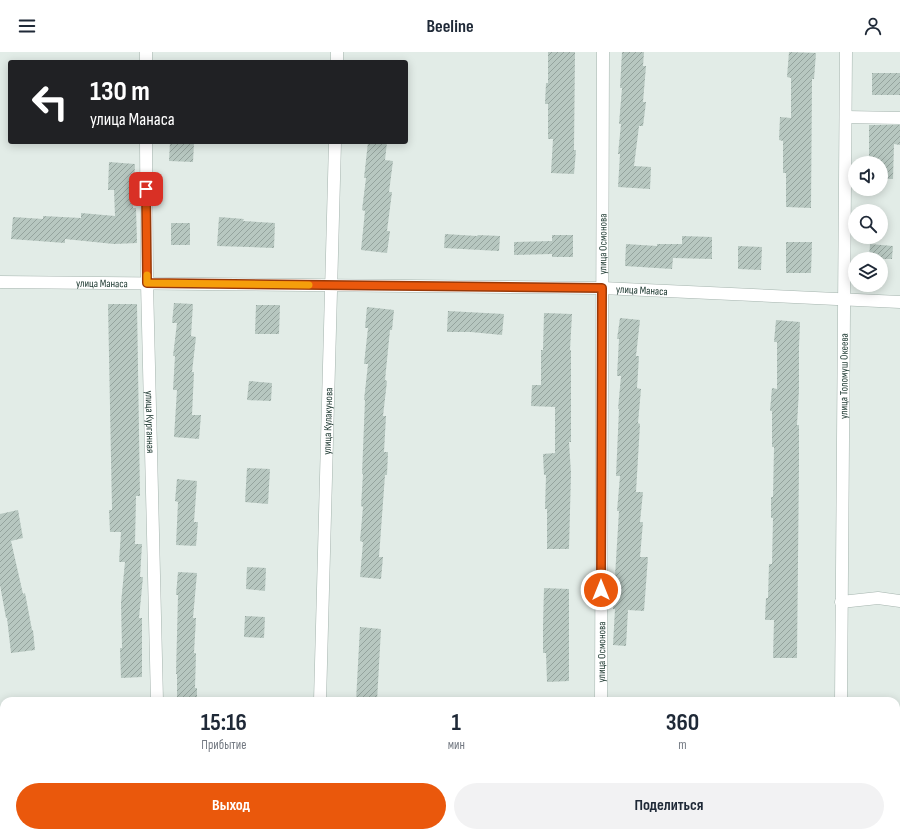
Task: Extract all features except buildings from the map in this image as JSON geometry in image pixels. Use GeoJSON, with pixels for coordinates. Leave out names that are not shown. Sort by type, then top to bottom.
{"type":"FeatureCollection","features":[{"type":"Feature","properties":{"kind":"street","name":"улица Осмонова"},"geometry":{"type":"LineString","coordinates":[[601,697],[603,52]]}},
{"type":"Feature","properties":{"kind":"street","name":"улица Толомуш Океева"},"geometry":{"type":"LineString","coordinates":[[841,697],[846,52]]}},
{"type":"Feature","properties":{"kind":"street"},"geometry":{"type":"LineString","coordinates":[[846,116],[900,118]]}},
{"type":"Feature","properties":{"kind":"street","name":"улица Курганная"},"geometry":{"type":"LineString","coordinates":[[146,144],[147,283],[157,697]]}},
{"type":"Feature","properties":{"kind":"street","name":"улица Кулакунова"},"geometry":{"type":"LineString","coordinates":[[320,697],[335,144]]}},
{"type":"Feature","properties":{"kind":"street","name":"улица Манаса"},"geometry":{"type":"LineString","coordinates":[[0,282],[602,288],[900,302]]}},
{"type":"Feature","properties":{"kind":"street"},"geometry":{"type":"LineString","coordinates":[[841,602],[878,598],[900,600]]}},
{"type":"Feature","properties":{"kind":"slow traffic"},"geometry":{"type":"LineString","coordinates":[[147,275],[147,283],[309,285]]}},
{"type":"Feature","properties":{"kind":"route"},"geometry":{"type":"LineString","coordinates":[[146,189],[147,283],[602,288],[601,590]]}}]}
